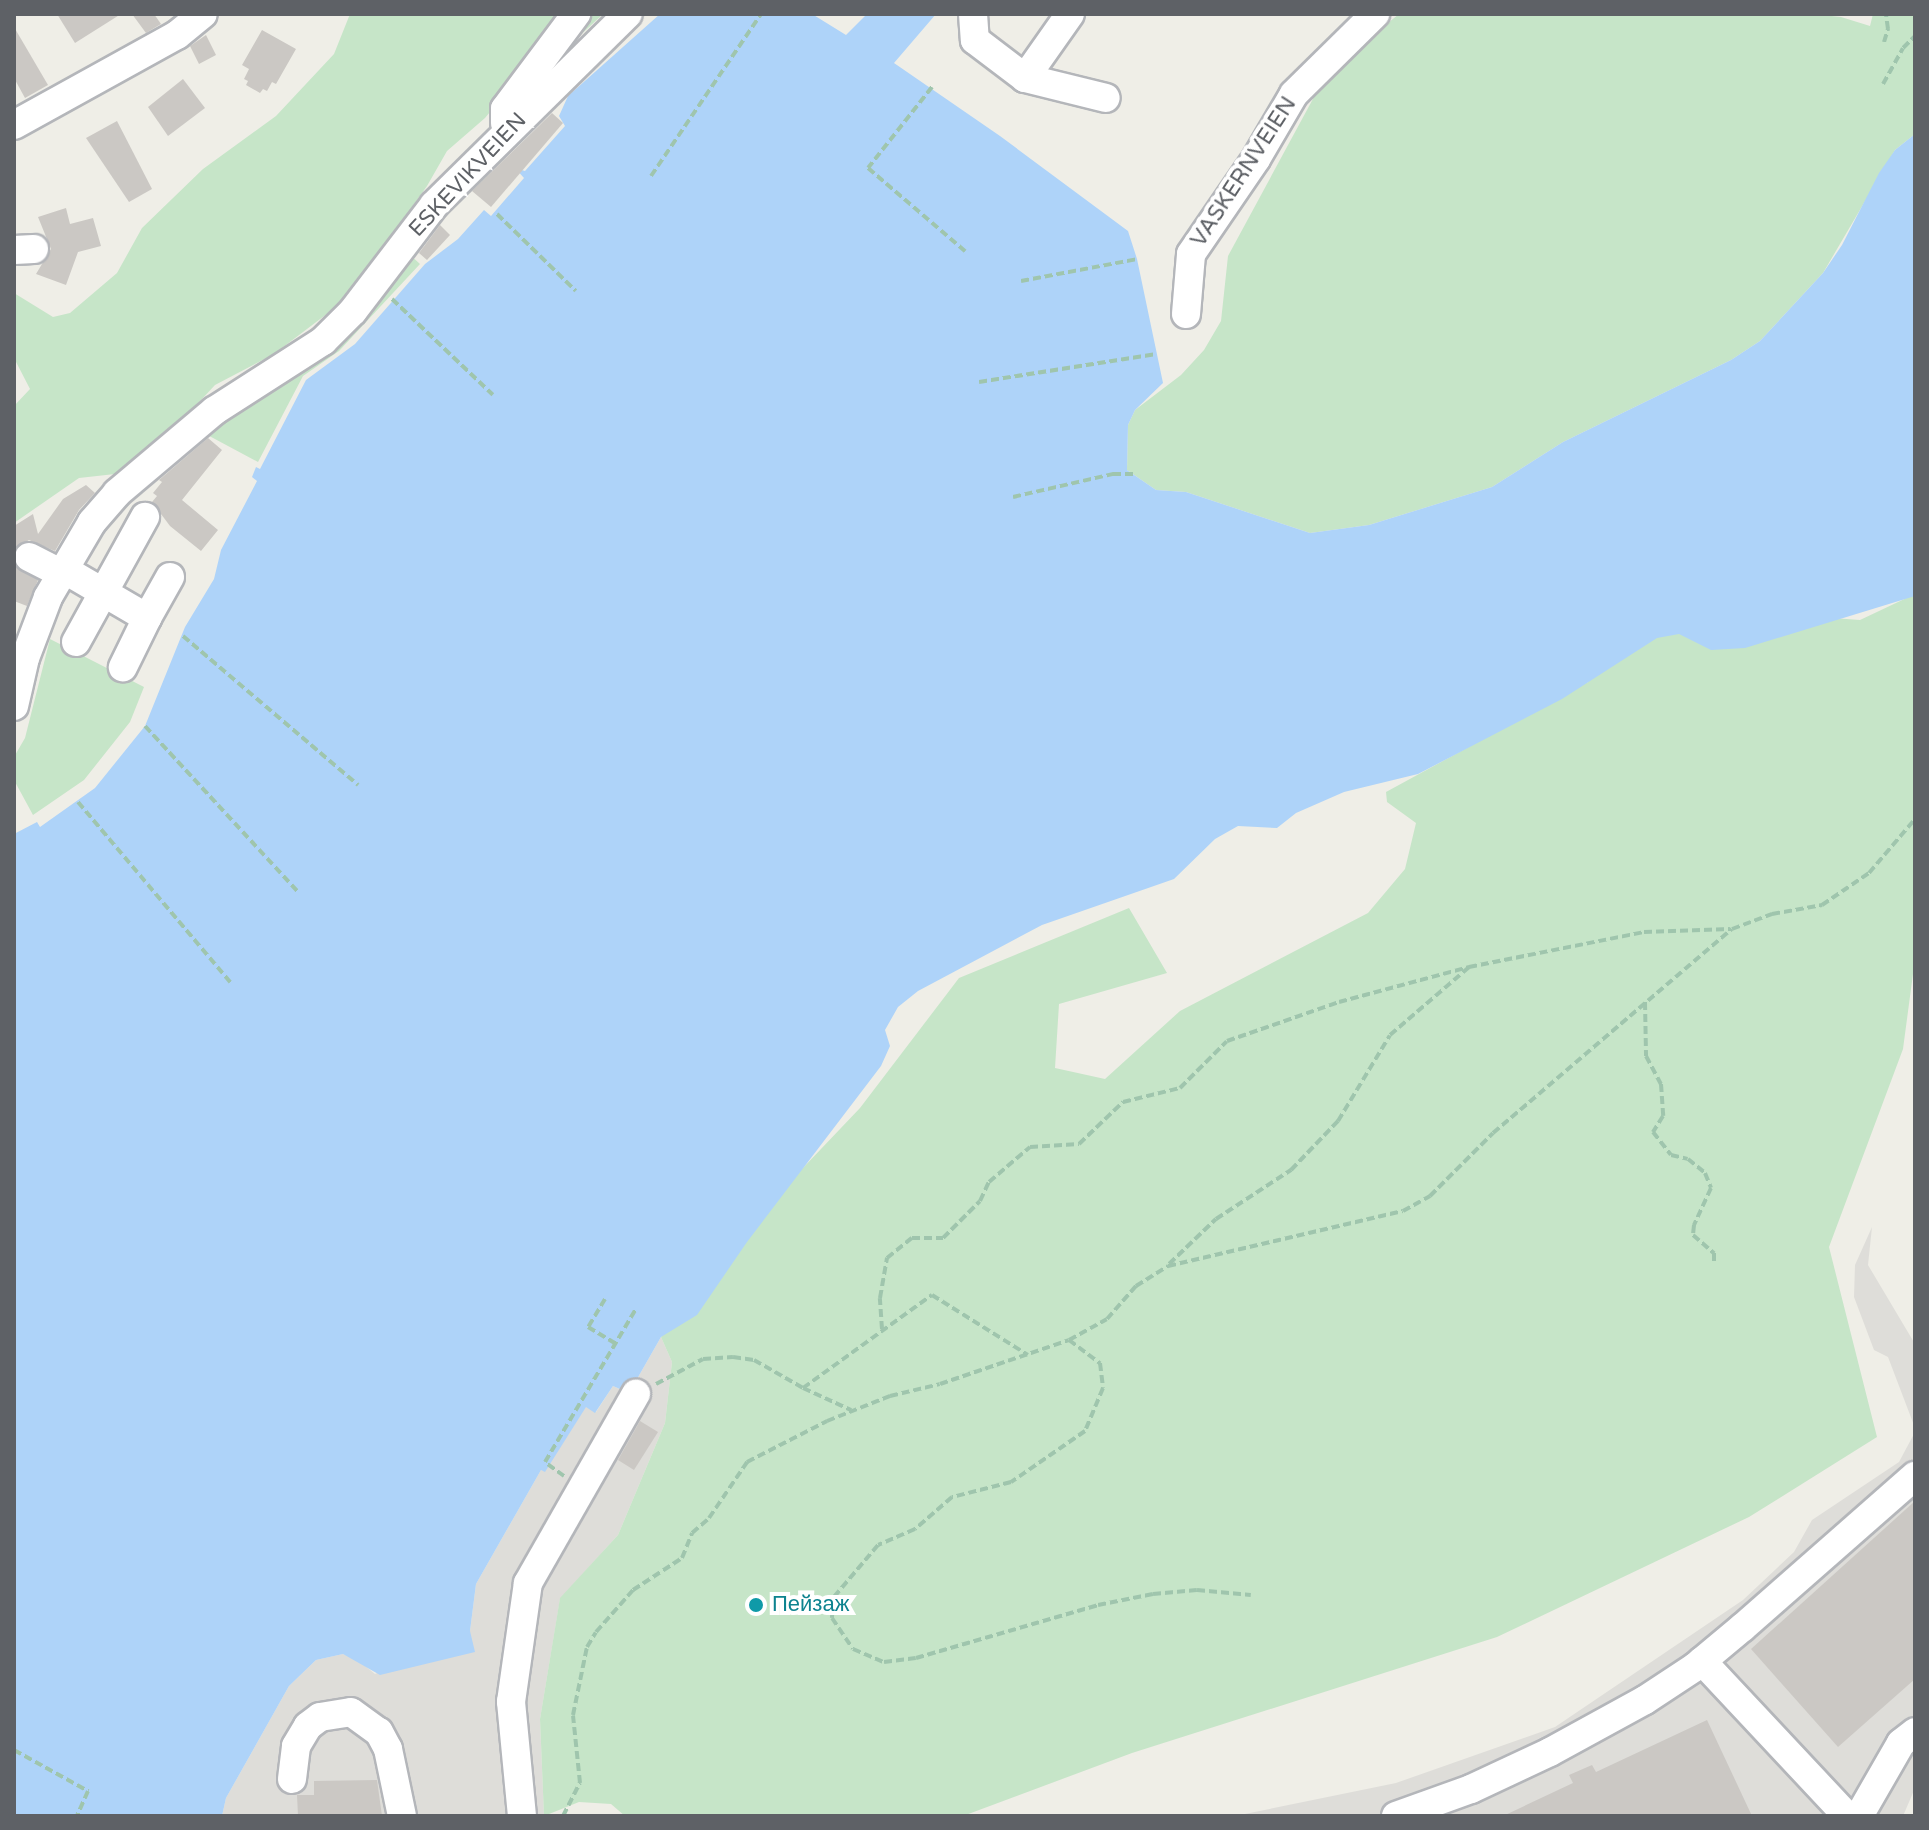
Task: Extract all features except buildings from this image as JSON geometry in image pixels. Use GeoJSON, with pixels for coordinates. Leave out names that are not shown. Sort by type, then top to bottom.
{"type":"FeatureCollection","features":[{"type":"Feature","properties":{"kind":"street"},"geometry":{"type":"LineString","coordinates":[[14,125],[177,35],[203,14]]}},
{"type":"Feature","properties":{"kind":"street"},"geometry":{"type":"LineString","coordinates":[[505,132],[505,109],[576,14]]}},
{"type":"Feature","properties":{"kind":"street","name":"ESKEVIKVEIEN"},"geometry":{"type":"LineString","coordinates":[[14,706],[19,657],[48,597],[92,522],[117,493],[214,411],[323,341],[353,311],[434,205],[628,14]]}},
{"type":"Feature","properties":{"kind":"street"},"geometry":{"type":"LineString","coordinates":[[973,14],[975,40],[1025,78],[1106,98]]}},
{"type":"Feature","properties":{"kind":"street"},"geometry":{"type":"LineString","coordinates":[[1025,78],[1070,14]]}},
{"type":"Feature","properties":{"kind":"street","name":"VASKERNVEIEN"},"geometry":{"type":"LineString","coordinates":[[1186,314],[1191,254],[1256,159],[1294,94],[1375,14]]}},
{"type":"Feature","properties":{"kind":"street"},"geometry":{"type":"LineString","coordinates":[[76,642],[145,517]]}},
{"type":"Feature","properties":{"kind":"street"},"geometry":{"type":"LineString","coordinates":[[29,557],[103,592],[147,618]]}},
{"type":"Feature","properties":{"kind":"street"},"geometry":{"type":"LineString","coordinates":[[123,667],[170,577]]}},
{"type":"Feature","properties":{"kind":"street"},"geometry":{"type":"LineString","coordinates":[[522,1816],[511,1702],[528,1583],[636,1394]]}},
{"type":"Feature","properties":{"kind":"street"},"geometry":{"type":"LineString","coordinates":[[1396,1816],[1471,1789],[1550,1752],[1645,1700],[1702,1661],[1915,1476]]}},
{"type":"Feature","properties":{"kind":"street"},"geometry":{"type":"LineString","coordinates":[[1702,1661],[1847,1816]]}},
{"type":"Feature","properties":{"kind":"street"},"geometry":{"type":"LineString","coordinates":[[292,1779],[296,1746],[308,1726],[320,1717],[351,1712],[379,1732],[388,1749],[402,1816]]}},
{"type":"Feature","properties":{"kind":"street"},"geometry":{"type":"LineString","coordinates":[[1859,1816],[1901,1743],[1915,1732]]}},
{"type":"Feature","properties":{"kind":"path"},"geometry":{"type":"LineString","coordinates":[[651,176],[761,14]]}},
{"type":"Feature","properties":{"kind":"path"},"geometry":{"type":"LineString","coordinates":[[1884,42],[1888,29],[1886,14]]}},
{"type":"Feature","properties":{"kind":"path"},"geometry":{"type":"LineString","coordinates":[[1883,84],[1903,48],[1915,36]]}},
{"type":"Feature","properties":{"kind":"path"},"geometry":{"type":"LineString","coordinates":[[932,87],[868,168],[965,251]]}},
{"type":"Feature","properties":{"kind":"path"},"geometry":{"type":"LineString","coordinates":[[497,214],[576,291]]}},
{"type":"Feature","properties":{"kind":"path"},"geometry":{"type":"LineString","coordinates":[[1021,281],[1137,259]]}},
{"type":"Feature","properties":{"kind":"path"},"geometry":{"type":"LineString","coordinates":[[392,299],[493,395]]}},
{"type":"Feature","properties":{"kind":"path"},"geometry":{"type":"LineString","coordinates":[[979,382],[1155,354]]}},
{"type":"Feature","properties":{"kind":"path"},"geometry":{"type":"LineString","coordinates":[[1013,497],[1113,474],[1133,474]]}},
{"type":"Feature","properties":{"kind":"path"},"geometry":{"type":"LineString","coordinates":[[183,636],[358,785]]}},
{"type":"Feature","properties":{"kind":"path"},"geometry":{"type":"LineString","coordinates":[[145,726],[299,893]]}},
{"type":"Feature","properties":{"kind":"path"},"geometry":{"type":"LineString","coordinates":[[78,802],[230,982]]}},
{"type":"Feature","properties":{"kind":"path"},"geometry":{"type":"LineString","coordinates":[[882,1329],[880,1298],[887,1258],[912,1238],[943,1238],[980,1201],[989,1182],[1030,1147],[1079,1144],[1123,1102],[1180,1088],[1227,1041],[1339,1002],[1469,967],[1644,932],[1732,929],[1772,914],[1822,905],[1869,873],[1915,819]]}},
{"type":"Feature","properties":{"kind":"path"},"geometry":{"type":"LineString","coordinates":[[1168,1266],[1403,1211],[1430,1196],[1493,1133],[1732,929]]}},
{"type":"Feature","properties":{"kind":"path"},"geometry":{"type":"LineString","coordinates":[[563,1816],[580,1783],[573,1715],[582,1665],[596,1632],[633,1590],[682,1558],[692,1533],[709,1518],[747,1462],[851,1410],[1028,1355],[1069,1340],[1107,1319],[1136,1286],[1168,1266],[1216,1219],[1291,1170],[1338,1121],[1390,1035],[1469,967]]}},
{"type":"Feature","properties":{"kind":"path"},"geometry":{"type":"LineString","coordinates":[[1645,1002],[1646,1056],[1661,1084],[1663,1116],[1653,1132],[1671,1155],[1688,1159],[1705,1173],[1711,1188],[1694,1225],[1693,1235],[1714,1253],[1714,1265]]}},
{"type":"Feature","properties":{"kind":"path"},"geometry":{"type":"LineString","coordinates":[[803,1388],[932,1295],[1028,1355]]}},
{"type":"Feature","properties":{"kind":"path"},"geometry":{"type":"LineString","coordinates":[[605,1299],[588,1327],[618,1345]]}},
{"type":"Feature","properties":{"kind":"path"},"geometry":{"type":"LineString","coordinates":[[545,1462],[618,1345],[636,1309]]}},
{"type":"Feature","properties":{"kind":"path"},"geometry":{"type":"LineString","coordinates":[[1069,1340],[1100,1363],[1103,1388],[1085,1431],[1018,1479],[952,1497],[915,1529],[878,1545],[833,1598],[832,1618],[853,1649],[884,1662],[895,1661],[916,1658],[1098,1605],[1153,1594],[1197,1590],[1251,1595]]}},
{"type":"Feature","properties":{"kind":"path"},"geometry":{"type":"LineString","coordinates":[[636,1394],[703,1359],[733,1357],[754,1360],[803,1388],[851,1410]]}},
{"type":"Feature","properties":{"kind":"path"},"geometry":{"type":"LineString","coordinates":[[14,1750],[88,1791],[77,1816]]}},
{"type":"Feature","properties":{"kind":"shaded area"},"geometry":{"type":"Polygon","coordinates":[[[1872,1227],[1868,1265],[1915,1344],[1915,1428],[1888,1357],[1874,1350],[1854,1297],[1855,1265],[1872,1227]]]}},
{"type":"Feature","properties":{"kind":"shaded area"},"geometry":{"type":"Polygon","coordinates":[[[661,1337],[672,1362],[665,1423],[618,1535],[560,1599],[540,1719],[544,1816],[222,1816],[226,1798],[289,1686],[316,1660],[343,1654],[358,1660],[375,1674],[470,1631],[476,1584],[541,1470],[545,1471],[586,1406],[596,1412],[613,1386],[629,1393],[661,1337]]]}},
{"type":"Feature","properties":{"kind":"shaded area"},"geometry":{"type":"Polygon","coordinates":[[[1915,1432],[1915,1788],[1903,1816],[1235,1816],[1396,1783],[1555,1727],[1743,1600],[1794,1552],[1812,1520],[1899,1462],[1915,1432]]]}},
{"type":"Feature","properties":{"kind":"green space"},"geometry":{"type":"Polygon","coordinates":[[[350,14],[603,14],[558,56],[513,84],[485,118],[447,151],[427,186],[361,278],[336,307],[274,354],[215,385],[187,415],[115,474],[79,478],[14,523],[14,406],[30,389],[14,358],[14,293],[53,317],[70,313],[117,273],[142,228],[203,169],[276,116],[334,54],[350,14]]]}},
{"type":"Feature","properties":{"kind":"green space"},"geometry":{"type":"Polygon","coordinates":[[[1399,14],[1813,14],[1841,17],[1870,26],[1873,14],[1915,14],[1915,134],[1895,150],[1823,273],[1760,341],[1731,360],[1563,442],[1492,487],[1369,525],[1310,533],[1186,492],[1156,490],[1127,470],[1128,425],[1135,410],[1181,375],[1204,350],[1221,321],[1228,256],[1327,73],[1399,14]]]}},
{"type":"Feature","properties":{"kind":"green space"},"geometry":{"type":"Polygon","coordinates":[[[408,253],[420,264],[339,351],[303,376],[258,462],[200,431],[408,253]]]}},
{"type":"Feature","properties":{"kind":"green space"},"geometry":{"type":"Polygon","coordinates":[[[1915,594],[1915,959],[1903,1049],[1829,1247],[1877,1437],[1749,1517],[1497,1637],[1132,1753],[963,1816],[625,1816],[611,1804],[579,1802],[544,1816],[540,1719],[560,1598],[618,1535],[665,1423],[672,1362],[661,1337],[801,1170],[860,1108],[959,978],[1129,908],[1167,973],[1059,1004],[1055,1068],[1105,1079],[1180,1011],[1368,913],[1405,869],[1416,823],[1387,802],[1386,792],[1588,682],[1641,604],[1860,620],[1915,594]]]}},
{"type":"Feature","properties":{"kind":"green space"},"geometry":{"type":"Polygon","coordinates":[[[50,639],[144,687],[130,722],[84,780],[33,815],[14,780],[14,757],[25,738],[50,639]]]}},
{"type":"Feature","properties":{"kind":"water"},"geometry":{"type":"Polygon","coordinates":[[[660,14],[812,14],[846,35],[867,14],[936,14],[894,63],[1000,136],[1128,231],[1137,259],[1163,383],[1135,410],[1128,425],[1127,470],[1156,490],[1186,492],[1310,533],[1369,525],[1492,487],[1563,442],[1731,360],[1760,341],[1823,273],[1842,245],[1879,173],[1895,150],[1915,134],[1915,596],[1745,648],[1711,650],[1679,634],[1657,638],[1562,699],[1418,774],[1344,792],[1296,813],[1277,828],[1238,826],[1215,839],[1174,879],[1042,925],[918,991],[898,1007],[885,1030],[890,1046],[881,1066],[747,1242],[697,1315],[661,1337],[629,1393],[613,1386],[595,1413],[586,1407],[545,1472],[541,1470],[476,1584],[470,1631],[475,1652],[380,1675],[343,1654],[316,1660],[289,1686],[226,1798],[222,1816],[14,1816],[14,834],[37,822],[40,827],[95,788],[145,726],[185,627],[214,579],[221,550],[257,481],[252,477],[256,467],[260,469],[306,380],[355,344],[425,264],[458,239],[484,210],[491,216],[524,178],[515,168],[525,171],[565,126],[559,116],[568,96],[660,14]]]}},
{"type":"Feature","properties":{"kind":"place","name":"Пейзаж"},"geometry":{"type":"Point","coordinates":[756,1605]}}]}
